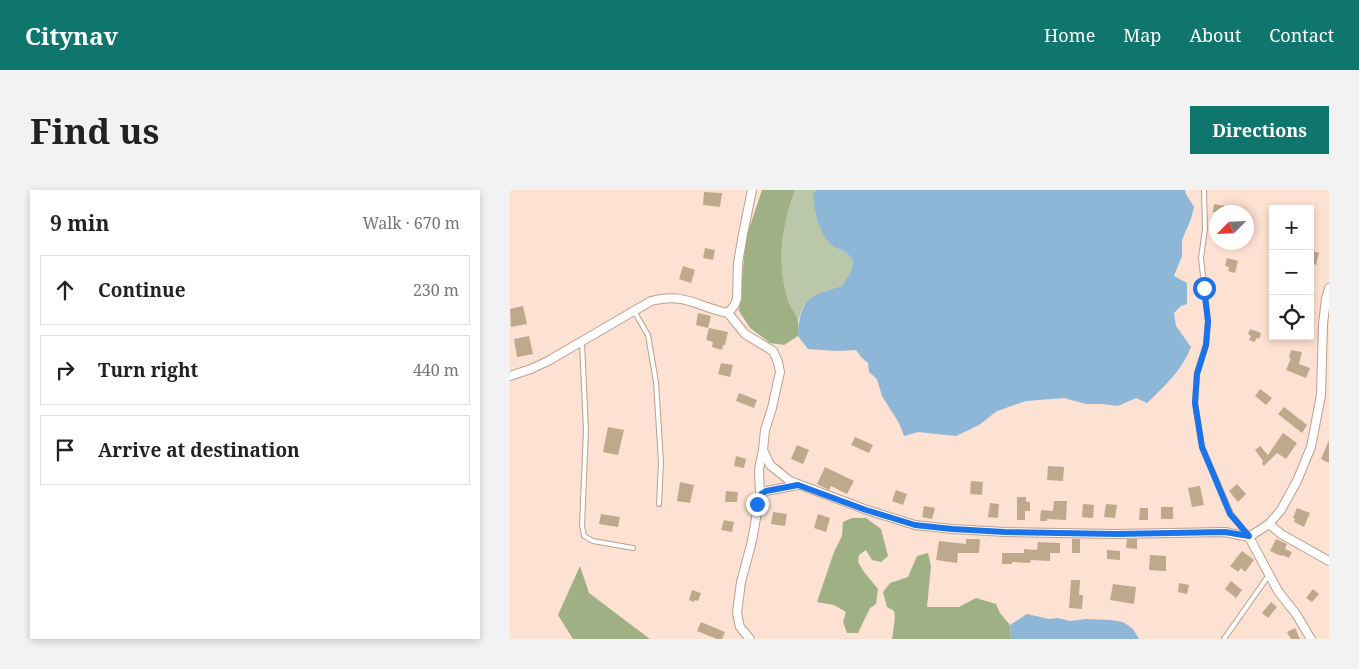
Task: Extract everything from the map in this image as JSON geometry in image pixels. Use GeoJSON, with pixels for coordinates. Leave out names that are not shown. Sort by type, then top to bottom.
{"type":"FeatureCollection","features":[{"type":"Feature","properties":{"kind":"street"},"geometry":{"type":"LineString","coordinates":[[728,313],[737,299],[738,263],[752,190]]}},
{"type":"Feature","properties":{"kind":"street"},"geometry":{"type":"LineString","coordinates":[[762,450],[770,465],[798,485],[866,510],[915,525],[1005,532],[1116,534],[1225,532],[1249,536],[1269,524],[1281,510],[1297,481],[1311,447],[1322,395],[1323,324],[1329,288]]}},
{"type":"Feature","properties":{"kind":"street"},"geometry":{"type":"LineString","coordinates":[[510,376],[531,369],[582,343],[651,301],[661,299],[676,298],[692,301],[728,313],[745,334],[773,351],[780,372],[765,430],[759,469],[760,495],[752,541],[741,582],[738,613],[740,627],[750,639]]}},
{"type":"Feature","properties":{"kind":"street"},"geometry":{"type":"LineString","coordinates":[[760,495],[766,491],[798,485]]}},
{"type":"Feature","properties":{"kind":"street"},"geometry":{"type":"LineString","coordinates":[[1269,524],[1281,534],[1329,561]]}},
{"type":"Feature","properties":{"kind":"street"},"geometry":{"type":"LineString","coordinates":[[1249,536],[1278,590],[1296,614],[1311,639]]}},
{"type":"Feature","properties":{"kind":"lane"},"geometry":{"type":"LineString","coordinates":[[1204,190],[1205,229],[1201,258],[1208,321],[1206,345],[1197,374],[1195,403],[1202,447],[1230,514],[1249,536]]}},
{"type":"Feature","properties":{"kind":"lane"},"geometry":{"type":"LineString","coordinates":[[634,311],[648,335],[656,382],[661,462],[659,504]]}},
{"type":"Feature","properties":{"kind":"lane"},"geometry":{"type":"LineString","coordinates":[[582,343],[586,431],[582,525],[584,536],[593,541],[632,548]]}},
{"type":"Feature","properties":{"kind":"lane"},"geometry":{"type":"LineString","coordinates":[[1224,639],[1270,575]]}},
{"type":"Feature","properties":{"kind":"green space"},"geometry":{"type":"Polygon","coordinates":[[[762,190],[795,190],[784,231],[782,272],[789,303],[798,321],[798,336],[784,345],[770,343],[750,328],[739,311],[746,238],[762,190]]]}},
{"type":"Feature","properties":{"kind":"green space"},"geometry":{"type":"Polygon","coordinates":[[[795,190],[816,190],[813,195],[832,245],[848,253],[853,261],[851,271],[842,286],[826,291],[803,306],[798,321],[790,305],[782,273],[785,223],[795,190]]]}},
{"type":"Feature","properties":{"kind":"green space"},"geometry":{"type":"Polygon","coordinates":[[[852,518],[866,518],[881,529],[888,556],[881,562],[872,560],[866,550],[859,555],[858,562],[878,589],[876,604],[870,608],[858,633],[847,633],[843,622],[846,612],[834,605],[817,602],[834,552],[842,536],[843,522],[852,518]]]}},
{"type":"Feature","properties":{"kind":"green space"},"geometry":{"type":"Polygon","coordinates":[[[928,553],[931,566],[927,607],[959,607],[976,598],[996,604],[1000,613],[1010,625],[1011,639],[892,639],[894,611],[887,607],[883,592],[890,583],[908,577],[917,556],[928,553]]]}},
{"type":"Feature","properties":{"kind":"green space"},"geometry":{"type":"Polygon","coordinates":[[[580,566],[589,593],[650,639],[573,639],[558,615],[580,566]]]}},
{"type":"Feature","properties":{"kind":"water"},"geometry":{"type":"Polygon","coordinates":[[[816,190],[1185,190],[1194,207],[1182,240],[1182,256],[1174,276],[1187,283],[1187,304],[1181,306],[1174,313],[1176,326],[1191,347],[1188,355],[1178,370],[1147,403],[1136,398],[1118,406],[1086,404],[1064,398],[1026,401],[997,411],[979,425],[956,436],[918,432],[904,436],[899,423],[882,396],[877,379],[869,372],[868,363],[856,350],[808,349],[798,336],[801,314],[808,301],[814,296],[842,286],[851,271],[853,261],[845,252],[831,244],[823,233],[815,208],[813,195],[816,190]]]}},
{"type":"Feature","properties":{"kind":"water"},"geometry":{"type":"Polygon","coordinates":[[[1027,614],[1070,621],[1087,619],[1123,622],[1133,629],[1139,639],[1011,639],[1010,625],[1027,614]]]}},
{"type":"Feature","properties":{"kind":"building"},"geometry":{"type":"Polygon","coordinates":[[[704,192],[722,193],[720,207],[703,205],[704,192]]]}},
{"type":"Feature","properties":{"kind":"building"},"geometry":{"type":"Polygon","coordinates":[[[705,248],[715,250],[713,260],[703,258],[705,248]]]}},
{"type":"Feature","properties":{"kind":"building"},"geometry":{"type":"Polygon","coordinates":[[[1314,251],[1319,253],[1316,265],[1314,264],[1314,251]]]}},
{"type":"Feature","properties":{"kind":"building"},"geometry":{"type":"Polygon","coordinates":[[[1227,258],[1238,261],[1235,273],[1228,271],[1229,267],[1225,266],[1227,258]]]}},
{"type":"Feature","properties":{"kind":"building"},"geometry":{"type":"Polygon","coordinates":[[[683,266],[695,270],[691,283],[679,279],[683,266]]]}},
{"type":"Feature","properties":{"kind":"building"},"geometry":{"type":"Polygon","coordinates":[[[523,306],[527,324],[511,327],[510,309],[523,306]]]}},
{"type":"Feature","properties":{"kind":"building"},"geometry":{"type":"Polygon","coordinates":[[[698,313],[711,316],[708,328],[696,325],[698,313]]]}},
{"type":"Feature","properties":{"kind":"building"},"geometry":{"type":"Polygon","coordinates":[[[709,328],[728,332],[722,350],[712,347],[713,342],[706,340],[709,328]]]}},
{"type":"Feature","properties":{"kind":"building"},"geometry":{"type":"Polygon","coordinates":[[[1250,329],[1261,333],[1259,339],[1256,338],[1255,342],[1249,340],[1251,336],[1248,334],[1250,329]]]}},
{"type":"Feature","properties":{"kind":"building"},"geometry":{"type":"Polygon","coordinates":[[[529,336],[533,354],[517,357],[514,339],[529,336]]]}},
{"type":"Feature","properties":{"kind":"building"},"geometry":{"type":"Polygon","coordinates":[[[1291,350],[1302,352],[1299,364],[1310,368],[1306,378],[1286,370],[1291,358],[1289,358],[1291,350]]]}},
{"type":"Feature","properties":{"kind":"building"},"geometry":{"type":"Polygon","coordinates":[[[721,363],[733,365],[730,377],[718,374],[721,363]]]}},
{"type":"Feature","properties":{"kind":"building"},"geometry":{"type":"Polygon","coordinates":[[[1260,389],[1272,398],[1266,405],[1255,396],[1260,389]]]}},
{"type":"Feature","properties":{"kind":"building"},"geometry":{"type":"Polygon","coordinates":[[[739,393],[757,400],[754,408],[736,401],[739,393]]]}},
{"type":"Feature","properties":{"kind":"building"},"geometry":{"type":"Polygon","coordinates":[[[1284,407],[1307,425],[1302,433],[1278,414],[1284,407]]]}},
{"type":"Feature","properties":{"kind":"building"},"geometry":{"type":"Polygon","coordinates":[[[608,427],[624,430],[618,455],[603,452],[608,427]]]}},
{"type":"Feature","properties":{"kind":"building"},"geometry":{"type":"Polygon","coordinates":[[[1283,433],[1297,443],[1286,459],[1277,453],[1264,466],[1262,464],[1263,461],[1255,450],[1260,446],[1268,455],[1283,433]]]}},
{"type":"Feature","properties":{"kind":"building"},"geometry":{"type":"Polygon","coordinates":[[[855,437],[873,445],[869,453],[851,445],[855,437]]]}},
{"type":"Feature","properties":{"kind":"building"},"geometry":{"type":"Polygon","coordinates":[[[1329,440],[1329,463],[1321,459],[1329,440]]]}},
{"type":"Feature","properties":{"kind":"building"},"geometry":{"type":"Polygon","coordinates":[[[797,445],[809,450],[803,464],[791,459],[797,445]]]}},
{"type":"Feature","properties":{"kind":"building"},"geometry":{"type":"Polygon","coordinates":[[[736,456],[746,459],[744,468],[734,466],[736,456]]]}},
{"type":"Feature","properties":{"kind":"building"},"geometry":{"type":"Polygon","coordinates":[[[1048,466],[1064,467],[1063,481],[1047,480],[1048,466]]]}},
{"type":"Feature","properties":{"kind":"building"},"geometry":{"type":"Polygon","coordinates":[[[825,467],[854,481],[847,494],[831,486],[829,490],[817,484],[825,467]]]}},
{"type":"Feature","properties":{"kind":"building"},"geometry":{"type":"Polygon","coordinates":[[[971,481],[983,482],[982,495],[970,494],[971,481]]]}},
{"type":"Feature","properties":{"kind":"building"},"geometry":{"type":"Polygon","coordinates":[[[680,482],[694,485],[690,503],[677,501],[680,482]]]}},
{"type":"Feature","properties":{"kind":"building"},"geometry":{"type":"Polygon","coordinates":[[[1237,484],[1246,494],[1238,502],[1229,491],[1237,484]]]}},
{"type":"Feature","properties":{"kind":"building"},"geometry":{"type":"Polygon","coordinates":[[[1200,486],[1204,505],[1192,507],[1188,488],[1200,486]]]}},
{"type":"Feature","properties":{"kind":"building"},"geometry":{"type":"Polygon","coordinates":[[[896,490],[907,494],[903,505],[892,501],[896,490]]]}},
{"type":"Feature","properties":{"kind":"building"},"geometry":{"type":"Polygon","coordinates":[[[726,491],[738,492],[737,502],[725,502],[726,491]]]}},
{"type":"Feature","properties":{"kind":"building"},"geometry":{"type":"Polygon","coordinates":[[[1017,497],[1026,497],[1026,502],[1030,502],[1030,511],[1025,511],[1025,520],[1017,520],[1017,497]]]}},
{"type":"Feature","properties":{"kind":"building"},"geometry":{"type":"Polygon","coordinates":[[[1054,501],[1067,501],[1066,520],[1047,519],[1047,521],[1040,521],[1041,510],[1053,511],[1054,501]]]}},
{"type":"Feature","properties":{"kind":"building"},"geometry":{"type":"Polygon","coordinates":[[[990,503],[999,504],[998,518],[988,517],[990,503]]]}},
{"type":"Feature","properties":{"kind":"building"},"geometry":{"type":"Polygon","coordinates":[[[1083,504],[1094,505],[1093,518],[1082,517],[1083,504]]]}},
{"type":"Feature","properties":{"kind":"building"},"geometry":{"type":"Polygon","coordinates":[[[1106,504],[1117,505],[1115,518],[1104,517],[1106,504]]]}},
{"type":"Feature","properties":{"kind":"building"},"geometry":{"type":"Polygon","coordinates":[[[924,506],[935,508],[932,519],[922,517],[924,506]]]}},
{"type":"Feature","properties":{"kind":"building"},"geometry":{"type":"Polygon","coordinates":[[[1161,507],[1173,507],[1173,519],[1161,519],[1161,507]]]}},
{"type":"Feature","properties":{"kind":"building"},"geometry":{"type":"Polygon","coordinates":[[[1140,508],[1148,508],[1148,520],[1139,520],[1140,508]]]}},
{"type":"Feature","properties":{"kind":"building"},"geometry":{"type":"Polygon","coordinates":[[[1297,508],[1310,513],[1304,527],[1294,522],[1295,519],[1293,518],[1297,508]]]}},
{"type":"Feature","properties":{"kind":"building"},"geometry":{"type":"Polygon","coordinates":[[[773,512],[787,514],[785,526],[771,524],[773,512]]]}},
{"type":"Feature","properties":{"kind":"building"},"geometry":{"type":"Polygon","coordinates":[[[601,514],[620,517],[618,527],[599,524],[601,514]]]}},
{"type":"Feature","properties":{"kind":"building"},"geometry":{"type":"Polygon","coordinates":[[[818,514],[830,518],[826,532],[814,528],[818,514]]]}},
{"type":"Feature","properties":{"kind":"building"},"geometry":{"type":"Polygon","coordinates":[[[724,520],[734,522],[732,532],[721,530],[724,520]]]}},
{"type":"Feature","properties":{"kind":"building"},"geometry":{"type":"Polygon","coordinates":[[[966,539],[980,539],[979,553],[958,553],[957,563],[936,560],[939,541],[966,544],[966,539]]]}},
{"type":"Feature","properties":{"kind":"building"},"geometry":{"type":"Polygon","coordinates":[[[1072,539],[1080,539],[1080,553],[1072,553],[1072,539]]]}},
{"type":"Feature","properties":{"kind":"building"},"geometry":{"type":"Polygon","coordinates":[[[1127,539],[1137,539],[1137,549],[1126,548],[1127,539]]]}},
{"type":"Feature","properties":{"kind":"building"},"geometry":{"type":"Polygon","coordinates":[[[1276,539],[1287,544],[1285,549],[1292,552],[1289,558],[1270,551],[1276,539]]]}},
{"type":"Feature","properties":{"kind":"building"},"geometry":{"type":"Polygon","coordinates":[[[1038,542],[1060,543],[1060,553],[1050,553],[1050,561],[1031,560],[1030,563],[1012,562],[1012,564],[1002,564],[1002,553],[1024,553],[1024,549],[1037,550],[1038,542]]]}},
{"type":"Feature","properties":{"kind":"building"},"geometry":{"type":"Polygon","coordinates":[[[1107,550],[1120,551],[1120,560],[1107,559],[1107,550]]]}},
{"type":"Feature","properties":{"kind":"building"},"geometry":{"type":"Polygon","coordinates":[[[1242,551],[1254,560],[1245,572],[1241,568],[1238,572],[1230,566],[1242,551]]]}},
{"type":"Feature","properties":{"kind":"building"},"geometry":{"type":"Polygon","coordinates":[[[1150,555],[1166,556],[1166,571],[1149,570],[1150,555]]]}},
{"type":"Feature","properties":{"kind":"building"},"geometry":{"type":"Polygon","coordinates":[[[1071,580],[1080,580],[1079,595],[1083,595],[1082,609],[1069,608],[1071,580]]]}},
{"type":"Feature","properties":{"kind":"building"},"geometry":{"type":"Polygon","coordinates":[[[1231,581],[1242,590],[1236,598],[1225,589],[1231,581]]]}},
{"type":"Feature","properties":{"kind":"building"},"geometry":{"type":"Polygon","coordinates":[[[1179,583],[1189,585],[1187,594],[1178,592],[1179,583]]]}},
{"type":"Feature","properties":{"kind":"building"},"geometry":{"type":"Polygon","coordinates":[[[1113,584],[1136,587],[1134,604],[1110,600],[1113,584]]]}},
{"type":"Feature","properties":{"kind":"building"},"geometry":{"type":"Polygon","coordinates":[[[1313,589],[1319,594],[1312,602],[1306,598],[1313,589]]]}},
{"type":"Feature","properties":{"kind":"building"},"geometry":{"type":"Polygon","coordinates":[[[692,590],[701,593],[698,601],[689,600],[692,590]]]}},
{"type":"Feature","properties":{"kind":"building"},"geometry":{"type":"Polygon","coordinates":[[[1271,602],[1277,607],[1268,618],[1262,613],[1271,602]]]}},
{"type":"Feature","properties":{"kind":"building"},"geometry":{"type":"Polygon","coordinates":[[[701,622],[725,632],[722,639],[717,639],[697,631],[701,622]]]}},
{"type":"Feature","properties":{"kind":"building"},"geometry":{"type":"Polygon","coordinates":[[[1295,628],[1300,639],[1291,639],[1287,632],[1295,628]]]}},
{"type":"Feature","properties":{"kind":"route"},"geometry":{"type":"LineString","coordinates":[[757,504],[760,495],[766,491],[798,485],[866,510],[915,525],[1005,532],[1116,534],[1225,532],[1249,536],[1230,514],[1202,447],[1195,403],[1197,374],[1206,345],[1208,321],[1204,288]]}}]}
